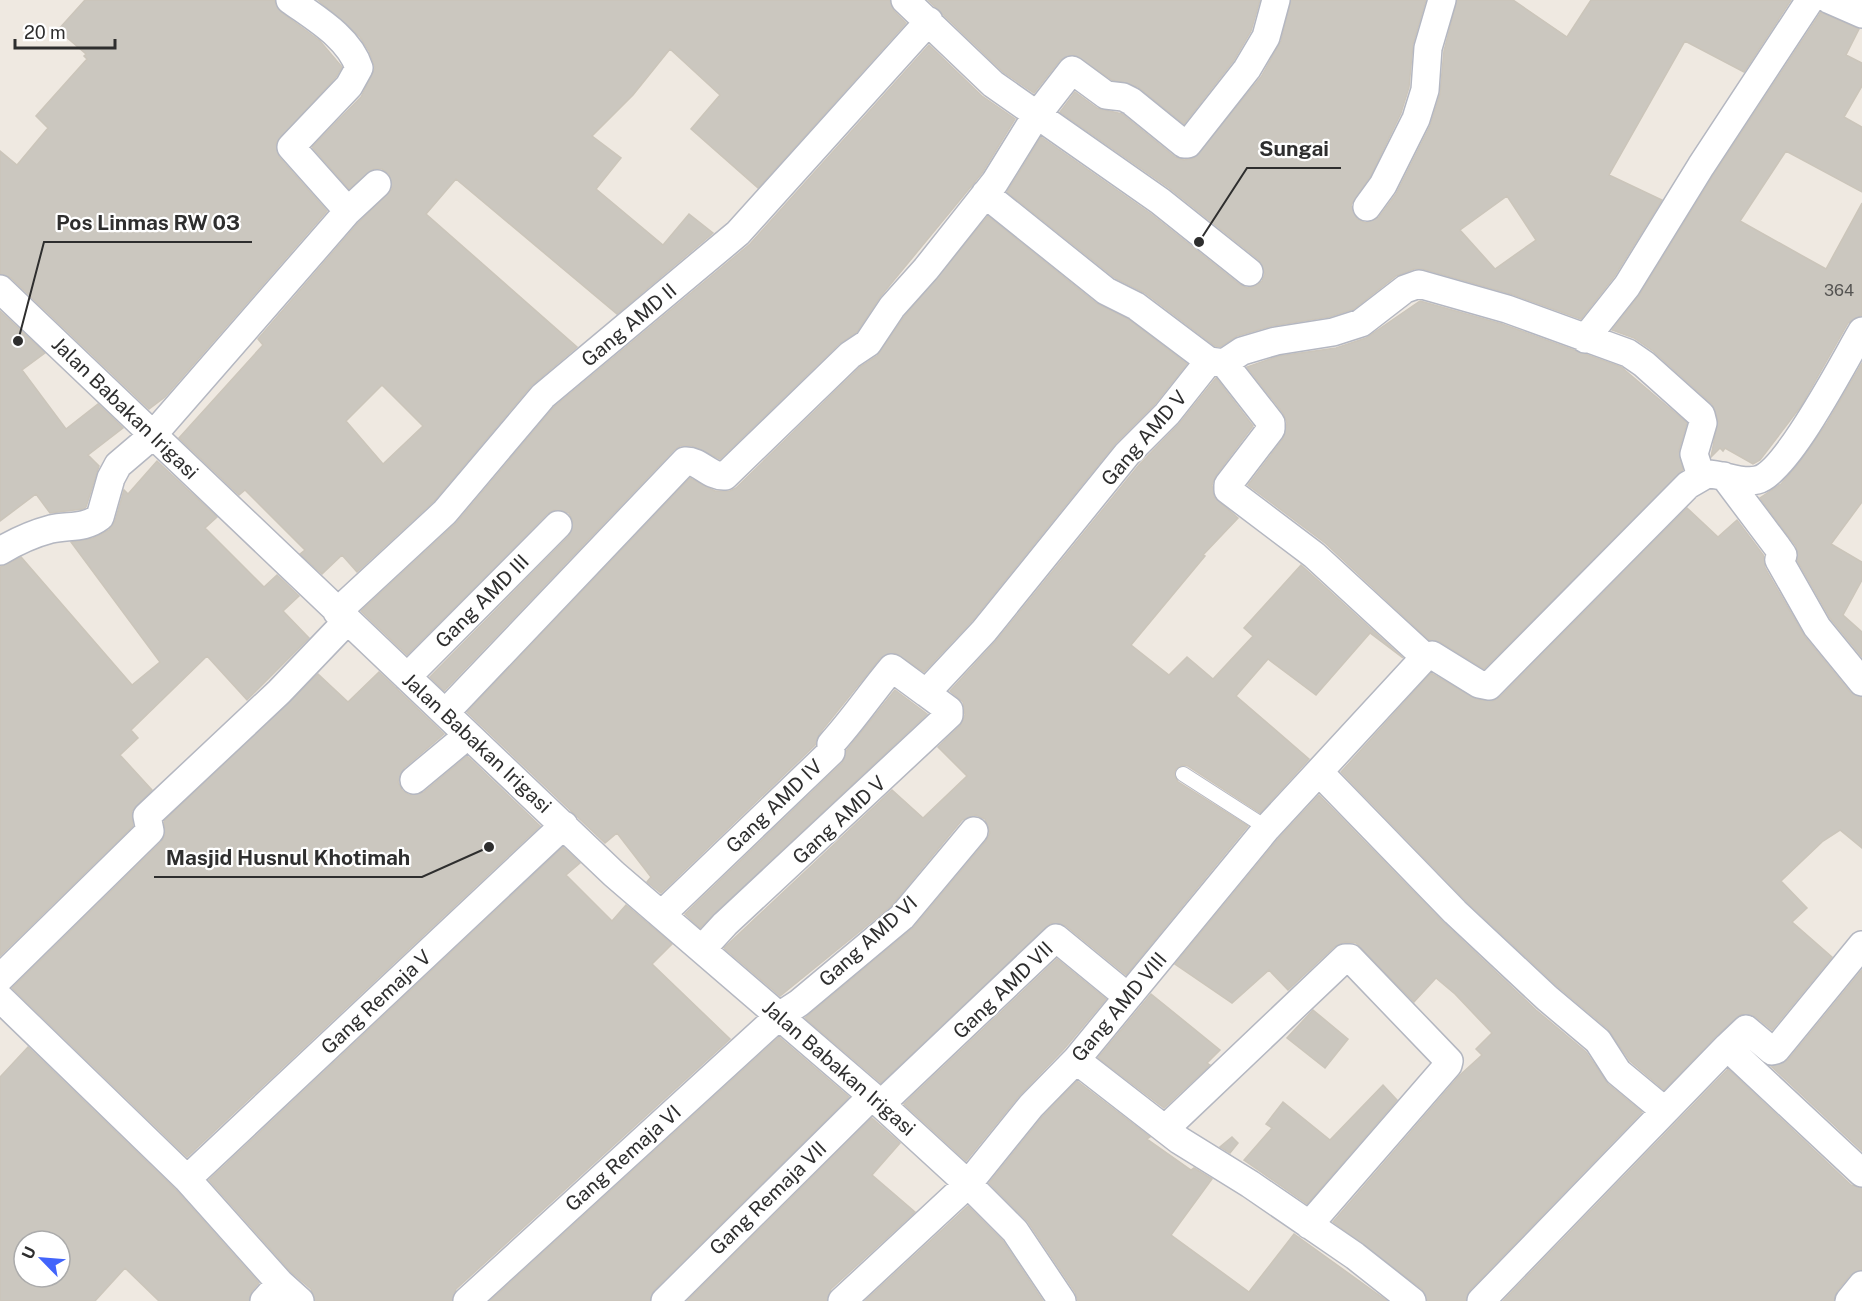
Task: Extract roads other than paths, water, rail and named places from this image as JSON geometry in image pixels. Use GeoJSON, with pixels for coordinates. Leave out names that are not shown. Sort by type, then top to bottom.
{"type":"FeatureCollection","features":[{"type":"Feature","properties":{"kind":"street"},"geometry":{"type":"LineString","coordinates":[[290,0],[344,41],[356,57],[359,68],[349,86],[291,147],[348,211]]}},
{"type":"Feature","properties":{"kind":"street"},"geometry":{"type":"LineString","coordinates":[[905,0],[924,27],[1034,120],[1160,201],[1249,272]]}},
{"type":"Feature","properties":{"kind":"street"},"geometry":{"type":"LineString","coordinates":[[445,713],[685,461],[692,461],[715,477],[725,476],[849,355],[862,349],[892,307],[926,269],[985,194],[1034,120],[1074,70],[1106,94],[1131,101],[1184,144],[1188,144],[1247,69],[1266,37],[1276,0]]}},
{"type":"Feature","properties":{"kind":"street"},"geometry":{"type":"LineString","coordinates":[[1367,207],[1383,185],[1416,119],[1425,90],[1428,48],[1442,0]]}},
{"type":"Feature","properties":{"kind":"street"},"geometry":{"type":"LineString","coordinates":[[1585,339],[1627,286],[1701,166],[1810,0]]}},
{"type":"Feature","properties":{"kind":"street"},"geometry":{"type":"LineString","coordinates":[[1830,0],[1862,14]]}},
{"type":"Feature","properties":{"kind":"street","name":"Gang AMD II"},"geometry":{"type":"LineString","coordinates":[[0,994],[150,831],[147,816],[279,692],[342,616],[445,512],[543,396],[738,232],[924,27]]}},
{"type":"Feature","properties":{"kind":"street"},"geometry":{"type":"LineString","coordinates":[[0,551],[20,538],[54,528],[84,526],[100,517],[111,478],[118,465],[152,436],[348,211],[377,184]]}},
{"type":"Feature","properties":{"kind":"street"},"geometry":{"type":"LineString","coordinates":[[985,194],[1106,291],[1136,306],[1216,362],[1271,423],[1271,429],[1228,486],[1228,490],[1314,555],[1425,657],[1432,655],[1479,684],[1489,686],[1688,485],[1713,476],[1751,481],[1768,474],[1789,453],[1862,332]]}},
{"type":"Feature","properties":{"kind":"street","name":"Gang AMD V"},"geometry":{"type":"LineString","coordinates":[[702,949],[725,924],[949,715],[949,710],[926,693],[984,631],[1127,454],[1216,362],[1276,340],[1333,332],[1361,323],[1405,289],[1419,284],[1507,309],[1637,358],[1701,415],[1703,423],[1694,454],[1713,476]]}},
{"type":"Feature","properties":{"kind":"street","name":"Jalan Babakan Irigasi"},"geometry":{"type":"LineString","coordinates":[[0,289],[614,874],[877,1100],[968,1184],[1015,1231],[1062,1301]]}},
{"type":"Feature","properties":{"kind":"street"},"geometry":{"type":"LineString","coordinates":[[1713,476],[1776,545],[1783,555],[1779,560],[1816,627],[1862,682]]}},
{"type":"Feature","properties":{"kind":"street","name":"Gang AMD III"},"geometry":{"type":"LineString","coordinates":[[406,677],[558,525]]}},
{"type":"Feature","properties":{"kind":"street","name":"Gang AMD VIII"},"geometry":{"type":"LineString","coordinates":[[842,1301],[968,1184],[1031,1106],[1076,1060],[1267,828],[1425,657]]}},
{"type":"Feature","properties":{"kind":"street","name":"Gang AMD IV"},"geometry":{"type":"LineString","coordinates":[[662,914],[831,752],[831,744],[852,721],[857,709],[892,668],[926,693]]}},
{"type":"Feature","properties":{"kind":"street"},"geometry":{"type":"LineString","coordinates":[[414,780],[468,735]]}},
{"type":"Feature","properties":{"kind":"street"},"geometry":{"type":"LineString","coordinates":[[1319,772],[1455,912],[1547,998],[1598,1041],[1618,1072],[1665,1111]]}},
{"type":"Feature","properties":{"kind":"street","name":"Gang Remaja V"},"geometry":{"type":"LineString","coordinates":[[187,1179],[564,825]]}},
{"type":"Feature","properties":{"kind":"street","name":"Gang AMD VI"},"geometry":{"type":"LineString","coordinates":[[779,1016],[799,1003],[902,916],[974,831]]}},
{"type":"Feature","properties":{"kind":"street","name":"Gang AMD VII"},"geometry":{"type":"LineString","coordinates":[[877,1100],[1056,938],[1128,997]]}},
{"type":"Feature","properties":{"kind":"street"},"geometry":{"type":"LineString","coordinates":[[1481,1301],[1726,1047],[1746,1029],[1772,1051],[1776,1050],[1862,945]]}},
{"type":"Feature","properties":{"kind":"street"},"geometry":{"type":"LineString","coordinates":[[1166,1129],[1345,958],[1350,958],[1449,1061],[1448,1065],[1309,1225]]}},
{"type":"Feature","properties":{"kind":"street"},"geometry":{"type":"LineString","coordinates":[[0,994],[187,1179],[281,1295]]}},
{"type":"Feature","properties":{"kind":"street","name":"Gang Remaja VI"},"geometry":{"type":"LineString","coordinates":[[467,1301],[779,1016]]}},
{"type":"Feature","properties":{"kind":"street"},"geometry":{"type":"LineString","coordinates":[[1726,1047],[1862,1173]]}},
{"type":"Feature","properties":{"kind":"street"},"geometry":{"type":"LineString","coordinates":[[1076,1060],[1166,1129],[1354,1256],[1412,1301]]}},
{"type":"Feature","properties":{"kind":"street","name":"Gang Remaja VII"},"geometry":{"type":"LineString","coordinates":[[665,1301],[877,1100]]}},
{"type":"Feature","properties":{"kind":"street"},"geometry":{"type":"LineString","coordinates":[[1849,1301],[1862,1285]]}},
{"type":"Feature","properties":{"kind":"lane"},"geometry":{"type":"LineString","coordinates":[[1183,774],[1267,828]]}},
{"type":"Feature","properties":{"kind":"place","name":"Sungai"},"geometry":{"type":"Point","coordinates":[1199,242]}},
{"type":"Feature","properties":{"kind":"place","name":"Pos Linmas RW 03"},"geometry":{"type":"Point","coordinates":[18,341]}},
{"type":"Feature","properties":{"kind":"place","name":"Masjid Husnul Khotimah"},"geometry":{"type":"Point","coordinates":[489,847]}}]}
